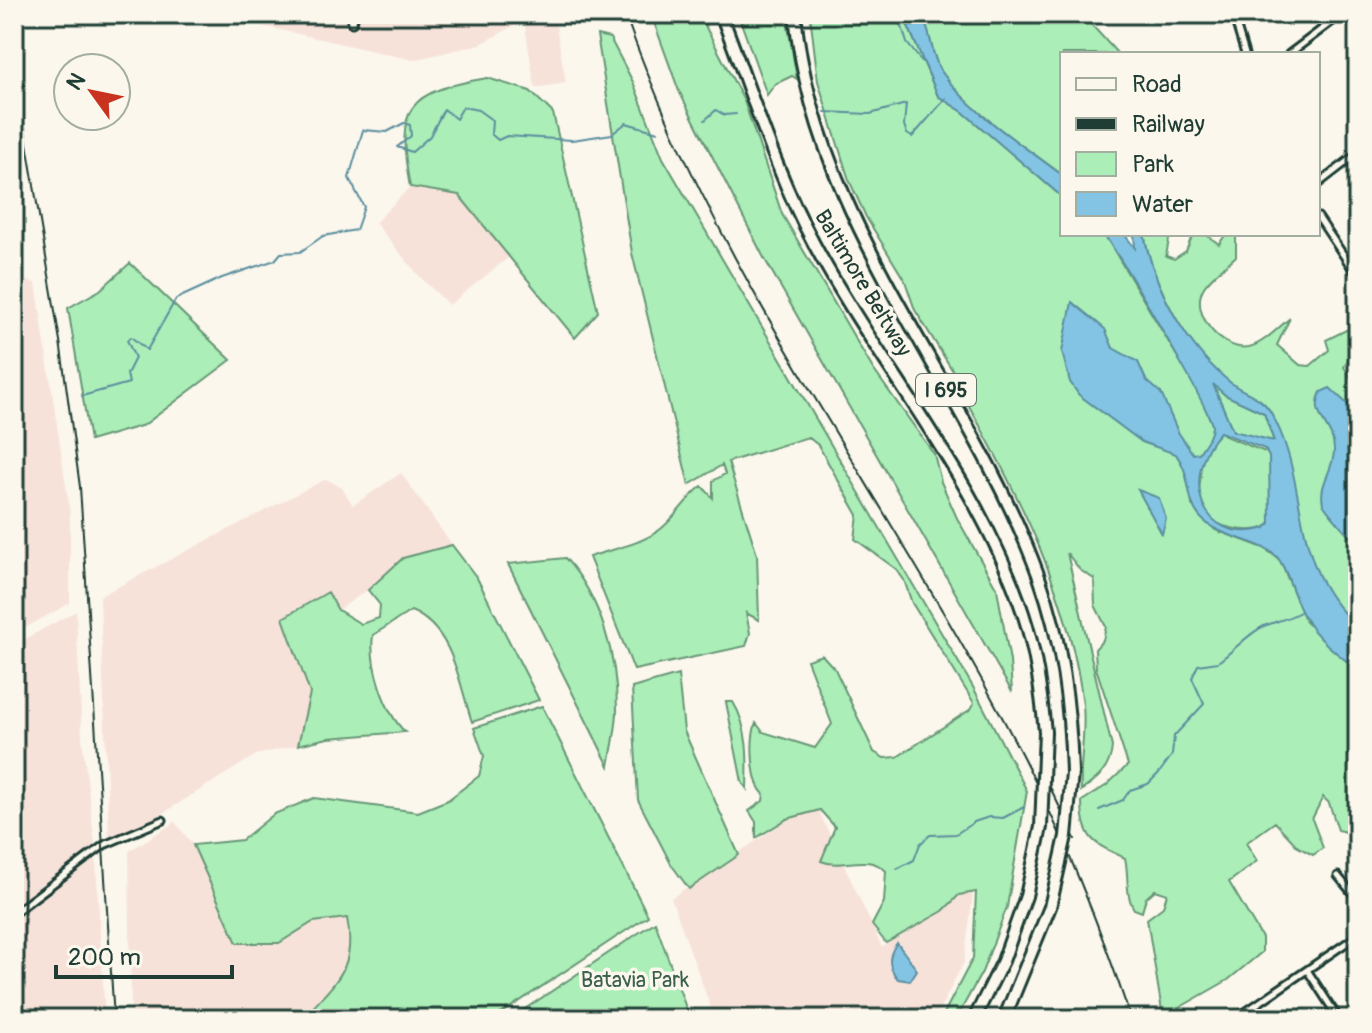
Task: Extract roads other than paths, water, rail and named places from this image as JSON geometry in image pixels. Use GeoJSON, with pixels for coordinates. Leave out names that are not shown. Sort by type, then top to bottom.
{"type":"FeatureCollection","features":[{"type":"Feature","properties":{"kind":"highway","name":"Baltimore Beltway"},"geometry":{"type":"LineString","coordinates":[[722,14],[784,180],[815,246],[954,469],[997,550],[1032,642],[1045,732],[1041,827],[1026,896],[1003,961],[974,1019]]}},
{"type":"Feature","properties":{"kind":"highway","name":"Baltimore Beltway"},"geometry":{"type":"LineString","coordinates":[[795,14],[807,88],[859,231],[982,455],[1039,576],[1065,673],[1072,773],[1066,836],[1050,907],[1004,1019]]}},
{"type":"Feature","properties":{"kind":"street"},"geometry":{"type":"LineString","coordinates":[[1233,14],[1244,52]]}},
{"type":"Feature","properties":{"kind":"street"},"geometry":{"type":"LineString","coordinates":[[1292,52],[1342,14]]}},
{"type":"Feature","properties":{"kind":"street"},"geometry":{"type":"LineString","coordinates":[[1320,182],[1358,153]]}},
{"type":"Feature","properties":{"kind":"street"},"geometry":{"type":"LineString","coordinates":[[1320,220],[1358,277]]}},
{"type":"Feature","properties":{"kind":"street"},"geometry":{"type":"LineString","coordinates":[[14,913],[104,845],[163,820]]}},
{"type":"Feature","properties":{"kind":"street"},"geometry":{"type":"LineString","coordinates":[[1338,876],[1358,900]]}},
{"type":"Feature","properties":{"kind":"street"},"geometry":{"type":"LineString","coordinates":[[1235,1019],[1358,935]]}},
{"type":"Feature","properties":{"kind":"street"},"geometry":{"type":"LineString","coordinates":[[1307,970],[1339,1019]]}},
{"type":"Feature","properties":{"kind":"street"},"geometry":{"type":"LineString","coordinates":[[1348,1019],[1358,1012]]}},
{"type":"Feature","properties":{"kind":"water"},"geometry":{"type":"Polygon","coordinates":[[[903,14],[919,14],[927,27],[934,57],[941,71],[967,101],[1060,174],[1060,195],[963,112],[938,96],[903,14]]]}},
{"type":"Feature","properties":{"kind":"water"},"geometry":{"type":"Polygon","coordinates":[[[1104,236],[1126,236],[1135,248],[1134,236],[1144,236],[1164,296],[1187,335],[1215,369],[1236,387],[1262,401],[1270,411],[1283,438],[1310,551],[1320,577],[1335,603],[1358,626],[1358,670],[1315,633],[1301,611],[1284,568],[1273,554],[1209,525],[1200,517],[1192,503],[1184,470],[1176,454],[1142,442],[1079,395],[1070,382],[1062,352],[1072,302],[1105,329],[1113,348],[1138,362],[1146,380],[1161,393],[1178,432],[1193,454],[1199,453],[1212,426],[1197,392],[1104,236]],[[1213,384],[1233,431],[1274,441],[1264,413],[1225,395],[1213,384]],[[1220,432],[1208,449],[1199,486],[1203,503],[1211,517],[1224,527],[1242,531],[1265,528],[1270,523],[1269,457],[1265,449],[1220,432]]]}},
{"type":"Feature","properties":{"kind":"water"},"geometry":{"type":"Polygon","coordinates":[[[1330,388],[1358,414],[1358,547],[1323,503],[1323,489],[1334,449],[1320,415],[1318,401],[1321,392],[1330,388]]]}},
{"type":"Feature","properties":{"kind":"water"},"geometry":{"type":"Polygon","coordinates":[[[1138,490],[1159,498],[1166,519],[1162,534],[1138,490]]]}},
{"type":"Feature","properties":{"kind":"water"},"geometry":{"type":"Polygon","coordinates":[[[897,943],[917,970],[910,981],[898,979],[890,965],[890,956],[897,943]]]}},
{"type":"Feature","properties":{"kind":"waterway"},"geometry":{"type":"LineString","coordinates":[[898,14],[907,43],[922,62]]}},
{"type":"Feature","properties":{"kind":"waterway"},"geometry":{"type":"LineString","coordinates":[[825,112],[870,114],[906,104],[904,125],[907,134],[912,137],[946,98]]}},
{"type":"Feature","properties":{"kind":"waterway"},"geometry":{"type":"LineString","coordinates":[[82,396],[129,383],[127,374],[135,358],[127,340],[131,337],[147,350],[176,299],[222,278],[275,260],[281,253],[300,252],[323,236],[356,230],[364,207],[349,178],[363,130],[387,132],[404,123],[410,125],[411,136],[397,147],[412,152],[430,136],[444,109],[456,119],[463,107],[478,110],[492,120],[491,134],[498,140],[507,136],[572,140],[612,134],[626,123],[658,132]]}},
{"type":"Feature","properties":{"kind":"waterway"},"geometry":{"type":"LineString","coordinates":[[705,120],[716,110],[724,115],[736,114]]}},
{"type":"Feature","properties":{"kind":"waterway"},"geometry":{"type":"LineString","coordinates":[[1099,810],[1123,800],[1130,790],[1148,784],[1172,755],[1174,736],[1204,704],[1192,678],[1198,665],[1218,662],[1258,629],[1300,612]]}},
{"type":"Feature","properties":{"kind":"waterway"},"geometry":{"type":"LineString","coordinates":[[897,869],[914,860],[920,844],[930,835],[956,834],[974,822],[989,817],[1003,818],[1024,807]]}},
{"type":"Feature","properties":{"kind":"railway"},"geometry":{"type":"LineString","coordinates":[[625,14],[664,112],[709,208],[758,301],[973,664],[1023,757],[1082,886],[1131,1019]]}},
{"type":"Feature","properties":{"kind":"railway"},"geometry":{"type":"LineString","coordinates":[[14,66],[60,341],[80,487],[114,1019]]}},
{"type":"Feature","properties":{"kind":"railway"},"geometry":{"type":"LineString","coordinates":[[1049,785],[1075,839]]}},
{"type":"Feature","properties":{"kind":"park label","name":"Batavia Park"},"geometry":{"type":"Point","coordinates":[635,980]}}]}
